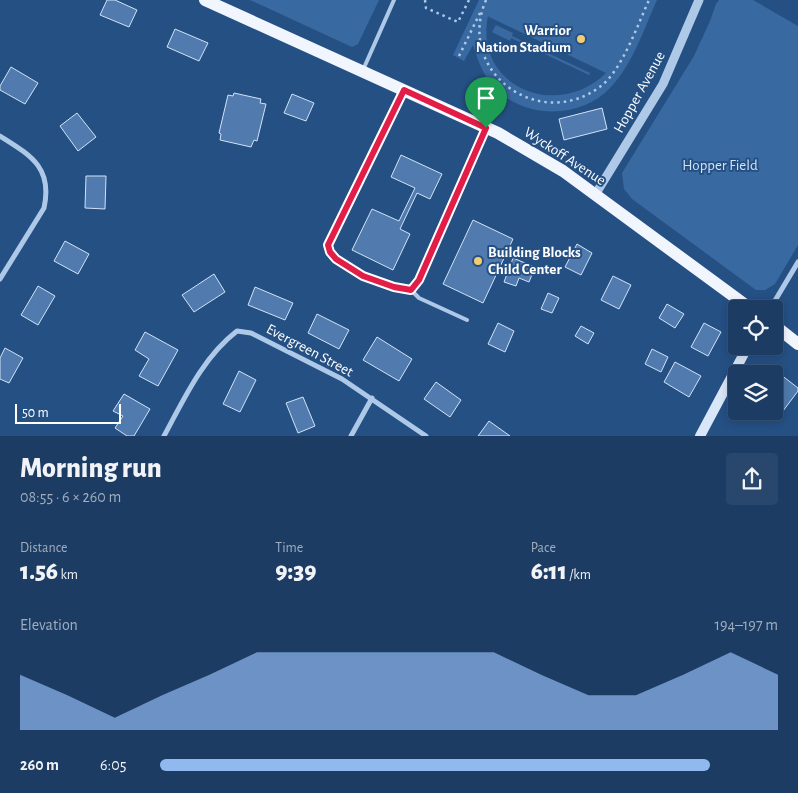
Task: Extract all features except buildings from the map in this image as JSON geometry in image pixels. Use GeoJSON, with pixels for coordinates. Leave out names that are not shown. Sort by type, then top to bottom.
{"type":"FeatureCollection","features":[{"type":"Feature","properties":{"kind":"main road","name":"Wyckoff Avenue"},"geometry":{"type":"LineString","coordinates":[[206,0],[486,128],[531,151],[563,171],[739,300]]}},
{"type":"Feature","properties":{"kind":"main road"},"geometry":{"type":"LineString","coordinates":[[783,332],[798,344]]}},
{"type":"Feature","properties":{"kind":"main road"},"geometry":{"type":"LineString","coordinates":[[700,436],[743,355]]}},
{"type":"Feature","properties":{"kind":"street","name":"Hopper Avenue"},"geometry":{"type":"LineString","coordinates":[[596,195],[663,84],[699,0]]}},
{"type":"Feature","properties":{"kind":"street"},"geometry":{"type":"LineString","coordinates":[[0,136],[35,160],[42,170],[46,182],[47,195],[44,208],[0,279]]}},
{"type":"Feature","properties":{"kind":"street"},"geometry":{"type":"LineString","coordinates":[[775,300],[798,262]]}},
{"type":"Feature","properties":{"kind":"street","name":"Evergreen Street"},"geometry":{"type":"LineString","coordinates":[[164,436],[211,356],[224,341],[237,332],[251,333],[342,379],[426,436]]}},
{"type":"Feature","properties":{"kind":"street"},"geometry":{"type":"LineString","coordinates":[[351,436],[372,398]]}},
{"type":"Feature","properties":{"kind":"lane"},"geometry":{"type":"LineString","coordinates":[[362,72],[394,0]]}},
{"type":"Feature","properties":{"kind":"lane"},"geometry":{"type":"LineString","coordinates":[[404,90],[328,245],[330,252],[336,259],[363,276],[394,287],[411,290],[419,298],[467,320]]}},
{"type":"Feature","properties":{"kind":"lane"},"geometry":{"type":"LineString","coordinates":[[411,290],[419,280],[486,128]]}},
{"type":"Feature","properties":{"kind":"path"},"geometry":{"type":"LineString","coordinates":[[425,0],[426,8],[458,22],[469,0]]}},
{"type":"Feature","properties":{"kind":"path"},"geometry":{"type":"LineString","coordinates":[[459,56],[486,0]]}},
{"type":"Feature","properties":{"kind":"path"},"geometry":{"type":"LineString","coordinates":[[484,5],[480,34],[484,52],[492,71],[506,86],[524,97],[541,102],[560,103],[584,97],[608,80],[620,62],[649,0]]}},
{"type":"Feature","properties":{"kind":"green space"},"geometry":{"type":"Polygon","coordinates":[[[250,0],[379,0],[358,44],[352,47],[250,0]]]}},
{"type":"Feature","properties":{"kind":"green space"},"geometry":{"type":"Polygon","coordinates":[[[479,0],[657,0],[632,57],[618,79],[598,98],[569,110],[538,110],[522,106],[508,99],[496,89],[484,74],[473,45],[464,61],[453,55],[479,0]],[[489,17],[487,41],[494,62],[506,78],[523,89],[543,95],[565,94],[586,87],[606,73],[489,17]]]}},
{"type":"Feature","properties":{"kind":"green space","name":"Hopper Field"},"geometry":{"type":"Polygon","coordinates":[[[719,0],[753,0],[798,26],[798,245],[775,284],[765,290],[756,290],[632,199],[624,189],[622,173],[694,56],[719,0]]]}},
{"type":"Feature","properties":{"kind":"green space"},"geometry":{"type":"Polygon","coordinates":[[[496,25],[513,33],[512,36],[590,73],[589,75],[511,38],[510,41],[492,32],[496,25]]]}},
{"type":"Feature","properties":{"kind":"place","name":"Warrior Nation Stadium"},"geometry":{"type":"Point","coordinates":[581,39]}},
{"type":"Feature","properties":{"kind":"place","name":"Building Blocks Child Center"},"geometry":{"type":"Point","coordinates":[478,261]}},
{"type":"Feature","properties":{"kind":"route"},"geometry":{"type":"LineString","coordinates":[[404,90],[486,128],[419,280],[411,290],[394,287],[363,276],[336,259],[330,252],[328,245],[404,90]]}}]}
